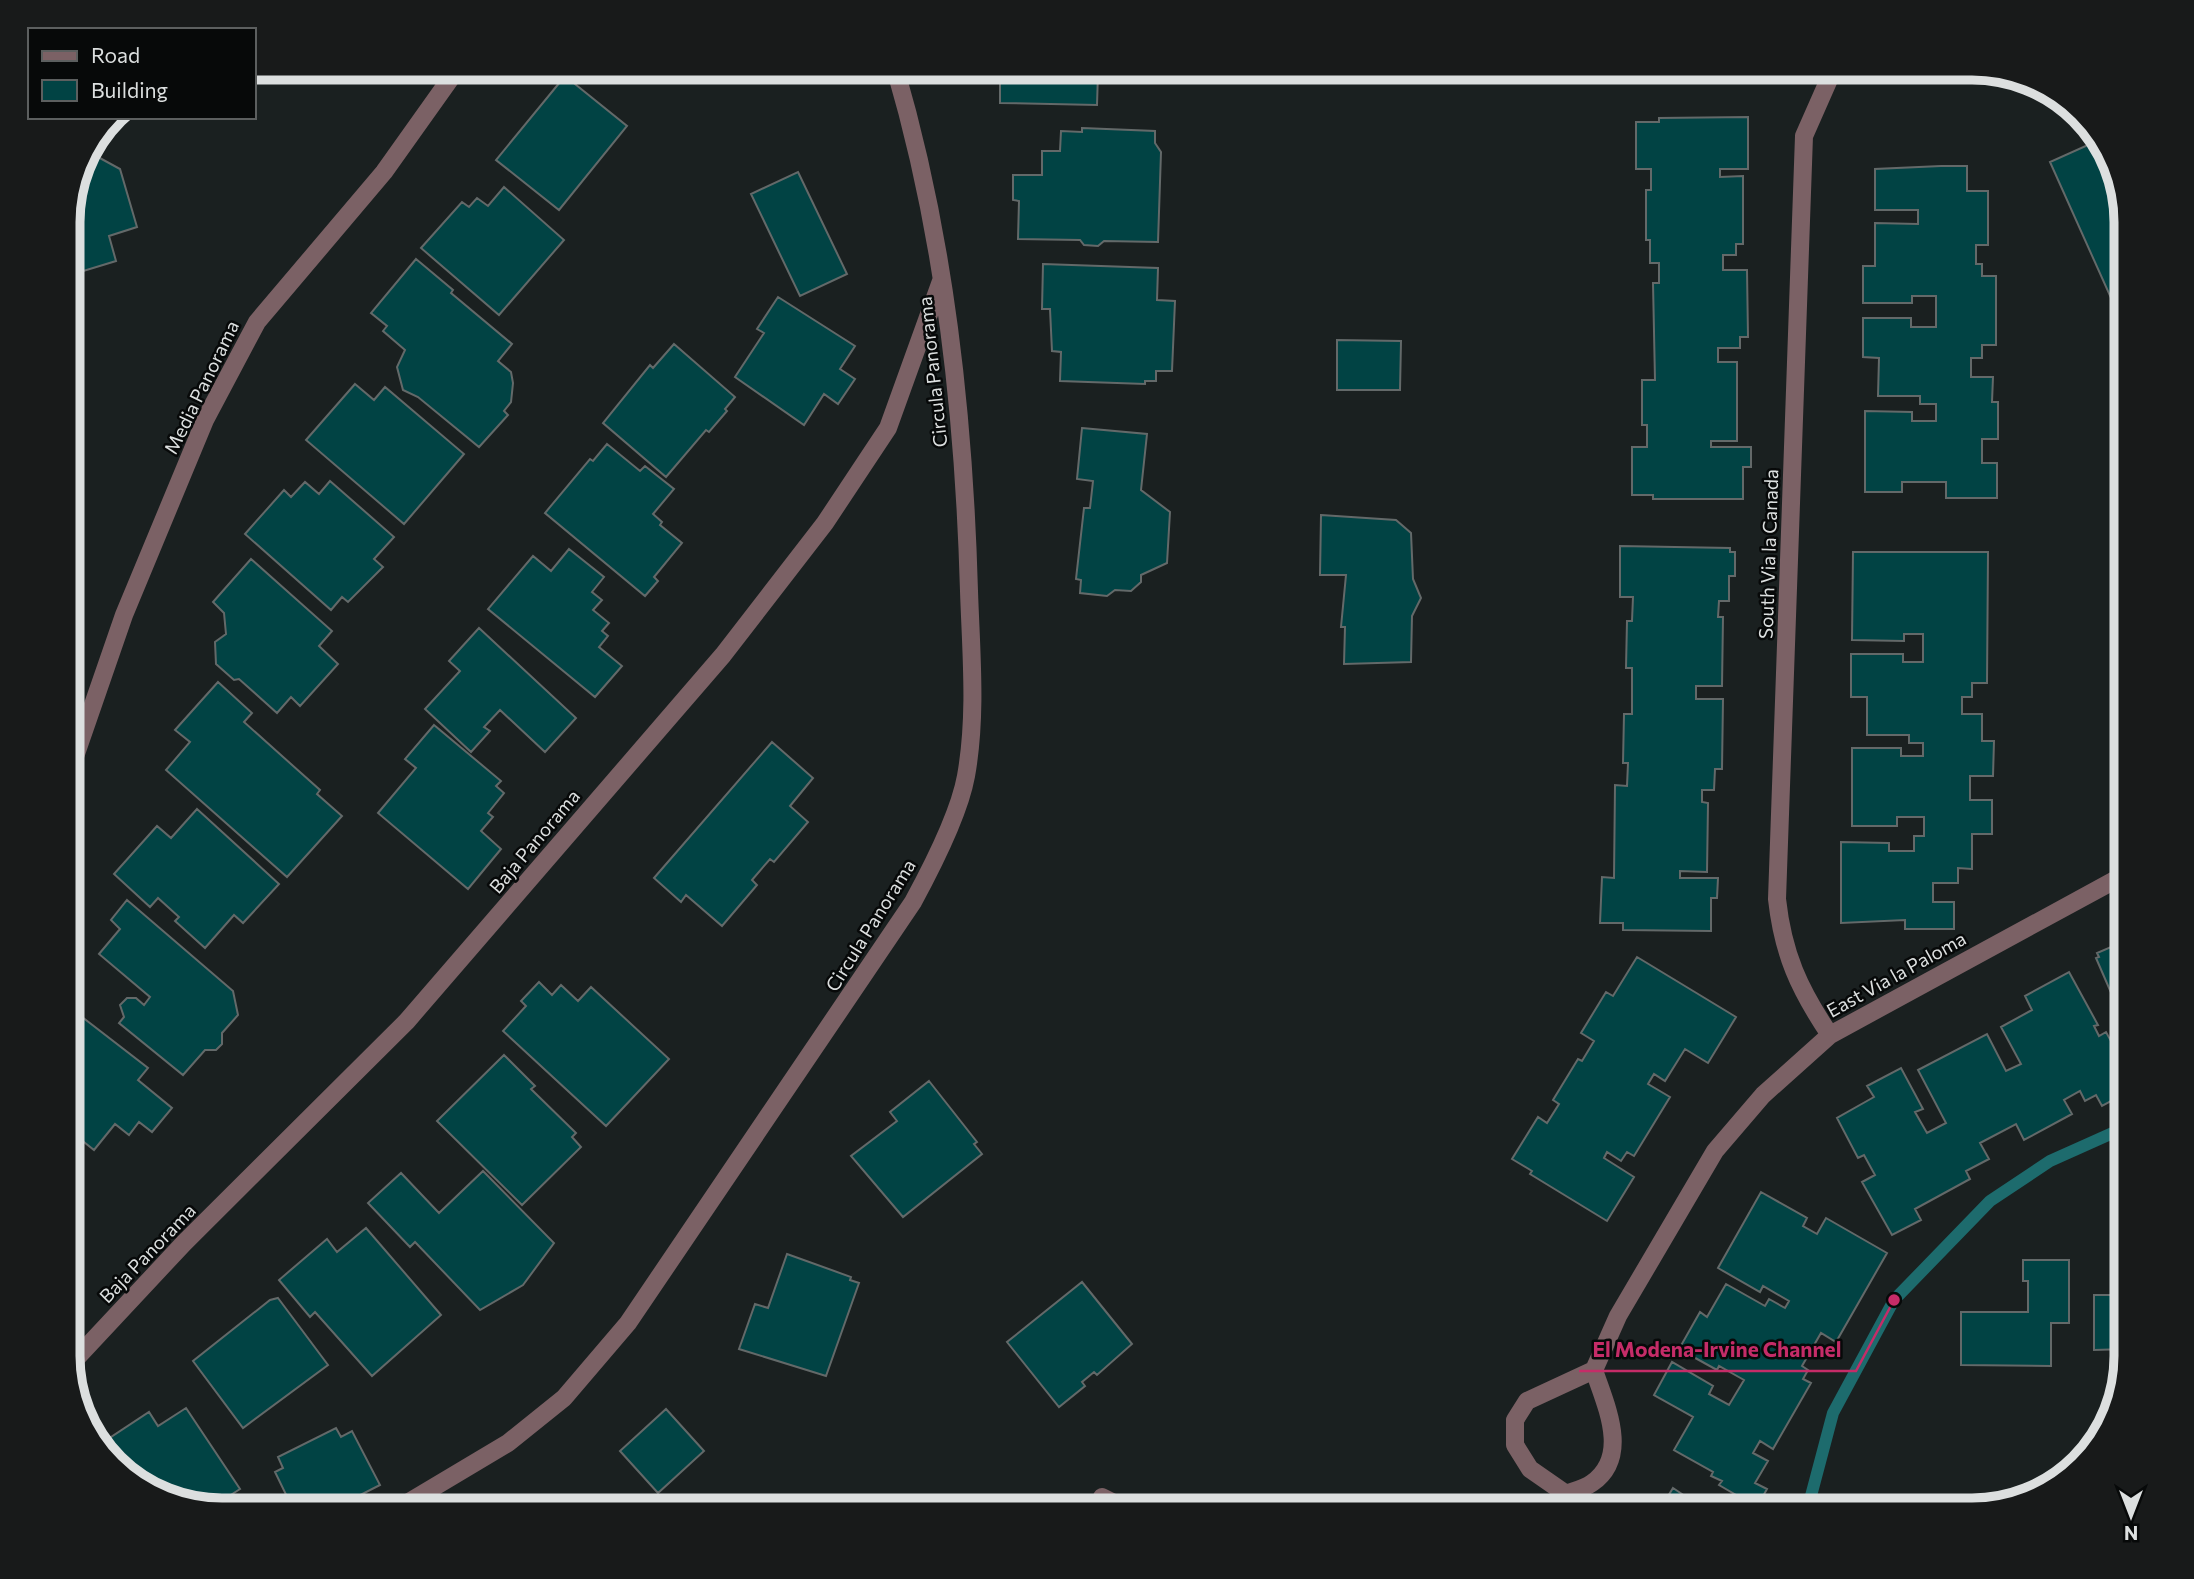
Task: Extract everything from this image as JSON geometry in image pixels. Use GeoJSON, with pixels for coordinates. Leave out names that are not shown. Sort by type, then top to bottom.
{"type":"FeatureCollection","features":[{"type":"Feature","properties":{"kind":"street","name":"South Via la Canada"},"geometry":{"type":"LineString","coordinates":[[1829,80],[1804,136],[1777,899],[1786,949],[1804,996],[1830,1035]]}},
{"type":"Feature","properties":{"kind":"street","name":"Media Panorama"},"geometry":{"type":"LineString","coordinates":[[81,739],[124,615],[205,420],[257,322],[384,172],[449,81]]}},
{"type":"Feature","properties":{"kind":"street","name":"Circula Panorama"},"geometry":{"type":"LineString","coordinates":[[416,1498],[508,1443],[564,1398],[628,1323],[886,945],[937,857],[966,779],[973,701],[967,508],[952,338],[913,129],[899,81]]}},
{"type":"Feature","properties":{"kind":"street","name":"Baja Panorama"},"geometry":{"type":"LineString","coordinates":[[81,1353],[194,1233],[407,1021],[723,655],[825,523],[888,428],[942,280]]}},
{"type":"Feature","properties":{"kind":"street","name":"East Via la Paloma"},"geometry":{"type":"LineString","coordinates":[[1594,1370],[1618,1316],[1715,1151],[1763,1096],[1830,1035],[2114,881]]}},
{"type":"Feature","properties":{"kind":"street"},"geometry":{"type":"LineString","coordinates":[[1560,1498],[1530,1469],[1515,1445],[1515,1420],[1527,1401],[1594,1370],[1612,1422],[1612,1456],[1593,1483],[1570,1498]]}},
{"type":"Feature","properties":{"kind":"building"},"geometry":{"type":"Polygon","coordinates":[[[1098,80],[1097,105],[1000,103],[1000,81],[1098,80]]]}},
{"type":"Feature","properties":{"kind":"building"},"geometry":{"type":"Polygon","coordinates":[[[561,81],[571,81],[627,126],[559,210],[496,160],[561,81]]]}},
{"type":"Feature","properties":{"kind":"building"},"geometry":{"type":"Polygon","coordinates":[[[1748,117],[1748,169],[1720,169],[1720,177],[1743,176],[1743,244],[1736,244],[1736,255],[1723,255],[1723,270],[1747,270],[1748,337],[1740,337],[1740,348],[1718,348],[1718,362],[1737,362],[1737,441],[1711,441],[1711,447],[1751,447],[1751,467],[1743,467],[1743,499],[1653,499],[1653,495],[1632,495],[1632,447],[1647,447],[1647,425],[1642,425],[1642,380],[1655,380],[1653,283],[1659,283],[1659,263],[1650,263],[1650,240],[1646,240],[1646,190],[1651,190],[1651,169],[1636,169],[1636,122],[1659,122],[1659,118],[1748,117]]]}},
{"type":"Feature","properties":{"kind":"building"},"geometry":{"type":"Polygon","coordinates":[[[1082,128],[1155,131],[1155,143],[1161,152],[1158,242],[1104,241],[1098,246],[1084,245],[1080,240],[1018,239],[1019,201],[1013,200],[1013,175],[1042,175],[1042,151],[1060,151],[1061,131],[1082,132],[1082,128]]]}},
{"type":"Feature","properties":{"kind":"building"},"geometry":{"type":"Polygon","coordinates":[[[2090,144],[2099,160],[2111,195],[2114,222],[2114,305],[2050,162],[2090,144]]]}},
{"type":"Feature","properties":{"kind":"building"},"geometry":{"type":"Polygon","coordinates":[[[97,156],[120,169],[137,227],[109,236],[116,261],[81,272],[82,204],[85,186],[97,156]]]}},
{"type":"Feature","properties":{"kind":"building"},"geometry":{"type":"Polygon","coordinates":[[[1967,166],[1967,191],[1988,191],[1988,245],[1976,245],[1976,264],[1982,264],[1982,276],[1996,276],[1996,345],[1982,345],[1982,358],[1971,358],[1971,377],[1993,377],[1992,402],[1998,402],[1998,439],[1982,439],[1982,463],[1997,463],[1997,498],[1946,498],[1946,482],[1902,482],[1902,492],[1865,492],[1865,411],[1912,412],[1912,421],[1936,421],[1936,404],[1920,404],[1920,396],[1878,396],[1879,358],[1863,357],[1863,318],[1911,318],[1911,327],[1936,327],[1936,296],[1912,296],[1912,303],[1863,303],[1863,266],[1875,266],[1875,223],[1918,224],[1918,210],[1875,210],[1875,169],[1967,166]]]}},
{"type":"Feature","properties":{"kind":"building"},"geometry":{"type":"Polygon","coordinates":[[[798,172],[847,274],[800,296],[751,194],[798,172]]]}},
{"type":"Feature","properties":{"kind":"building"},"geometry":{"type":"Polygon","coordinates":[[[504,187],[564,240],[499,315],[421,248],[462,202],[469,207],[477,198],[488,206],[504,187]]]}},
{"type":"Feature","properties":{"kind":"building"},"geometry":{"type":"Polygon","coordinates":[[[416,259],[453,290],[451,293],[512,344],[498,361],[511,372],[511,402],[504,411],[508,415],[479,447],[418,397],[403,390],[397,367],[405,350],[383,331],[387,326],[371,313],[416,259]]]}},
{"type":"Feature","properties":{"kind":"building"},"geometry":{"type":"Polygon","coordinates":[[[1043,264],[1158,268],[1157,300],[1175,301],[1172,371],[1156,371],[1156,381],[1145,381],[1145,384],[1060,381],[1061,352],[1052,351],[1050,309],[1042,309],[1043,264]]]}},
{"type":"Feature","properties":{"kind":"building"},"geometry":{"type":"Polygon","coordinates":[[[778,297],[855,346],[840,369],[855,379],[838,404],[824,394],[804,425],[735,377],[764,333],[757,329],[778,297]]]}},
{"type":"Feature","properties":{"kind":"building"},"geometry":{"type":"Polygon","coordinates":[[[1337,340],[1401,341],[1400,390],[1337,390],[1337,340]]]}},
{"type":"Feature","properties":{"kind":"building"},"geometry":{"type":"Polygon","coordinates":[[[674,344],[735,397],[709,432],[706,430],[666,477],[603,423],[650,365],[653,368],[674,344]]]}},
{"type":"Feature","properties":{"kind":"building"},"geometry":{"type":"Polygon","coordinates":[[[355,384],[374,400],[385,387],[464,454],[404,524],[306,440],[355,384]]]}},
{"type":"Feature","properties":{"kind":"building"},"geometry":{"type":"Polygon","coordinates":[[[1082,428],[1147,434],[1141,490],[1170,512],[1167,563],[1141,575],[1141,582],[1131,591],[1115,590],[1107,596],[1080,593],[1081,580],[1076,579],[1084,508],[1090,508],[1093,481],[1077,479],[1082,428]]]}},
{"type":"Feature","properties":{"kind":"building"},"geometry":{"type":"Polygon","coordinates":[[[607,444],[640,471],[645,466],[674,489],[653,514],[662,522],[660,525],[682,543],[654,577],[658,581],[645,596],[545,513],[590,459],[593,461],[607,444]]]}},
{"type":"Feature","properties":{"kind":"building"},"geometry":{"type":"Polygon","coordinates":[[[330,481],[394,537],[374,559],[383,567],[348,602],[342,597],[331,610],[245,534],[284,490],[291,497],[305,482],[319,494],[330,481]]]}},
{"type":"Feature","properties":{"kind":"building"},"geometry":{"type":"Polygon","coordinates":[[[1321,515],[1396,520],[1411,533],[1413,579],[1421,598],[1412,616],[1411,662],[1344,664],[1345,627],[1341,627],[1346,575],[1320,575],[1321,515]]]}},
{"type":"Feature","properties":{"kind":"building"},"geometry":{"type":"Polygon","coordinates":[[[1620,546],[1730,548],[1730,552],[1735,552],[1735,576],[1729,576],[1729,601],[1719,601],[1718,617],[1723,617],[1722,686],[1696,686],[1696,699],[1723,699],[1722,769],[1715,769],[1714,790],[1702,790],[1702,802],[1708,803],[1707,872],[1680,871],[1680,878],[1718,878],[1717,898],[1711,898],[1711,931],[1623,930],[1623,923],[1600,923],[1602,877],[1614,878],[1615,785],[1627,786],[1628,763],[1623,763],[1624,714],[1632,714],[1632,668],[1626,668],[1627,621],[1632,621],[1633,597],[1620,597],[1620,546]]]}},
{"type":"Feature","properties":{"kind":"building"},"geometry":{"type":"Polygon","coordinates":[[[569,549],[604,577],[592,592],[602,600],[593,610],[609,623],[602,631],[608,636],[599,647],[622,666],[595,697],[488,609],[533,556],[551,571],[569,549]]]}},
{"type":"Feature","properties":{"kind":"building"},"geometry":{"type":"Polygon","coordinates":[[[1853,552],[1988,552],[1987,683],[1972,683],[1972,697],[1962,697],[1962,714],[1982,714],[1982,741],[1994,741],[1993,776],[1970,776],[1970,800],[1992,800],[1992,834],[1972,834],[1972,869],[1958,868],[1958,883],[1933,883],[1933,902],[1954,902],[1954,929],[1905,929],[1905,920],[1841,923],[1841,842],[1889,843],[1889,851],[1914,851],[1914,836],[1924,836],[1924,817],[1897,817],[1897,826],[1852,826],[1852,748],[1901,748],[1901,756],[1923,756],[1923,743],[1909,743],[1909,735],[1867,735],[1867,697],[1851,697],[1851,654],[1903,654],[1903,662],[1923,662],[1923,634],[1904,634],[1904,641],[1852,640],[1853,552]]]}},
{"type":"Feature","properties":{"kind":"building"},"geometry":{"type":"Polygon","coordinates":[[[251,559],[332,631],[319,646],[338,664],[300,706],[291,697],[277,713],[239,679],[234,680],[216,664],[215,642],[226,634],[224,613],[213,602],[251,559]]]}},
{"type":"Feature","properties":{"kind":"building"},"geometry":{"type":"Polygon","coordinates":[[[479,628],[576,718],[545,752],[500,710],[484,727],[490,731],[471,752],[425,709],[460,671],[449,661],[479,628]]]}},
{"type":"Feature","properties":{"kind":"building"},"geometry":{"type":"Polygon","coordinates":[[[218,682],[252,713],[244,722],[320,790],[317,794],[342,816],[287,877],[166,770],[190,742],[175,730],[218,682]]]}},
{"type":"Feature","properties":{"kind":"building"},"geometry":{"type":"Polygon","coordinates":[[[434,725],[501,781],[496,786],[504,793],[488,813],[493,817],[481,831],[501,849],[468,889],[378,813],[416,768],[405,759],[434,725]]]}},
{"type":"Feature","properties":{"kind":"building"},"geometry":{"type":"Polygon","coordinates":[[[772,742],[813,778],[790,806],[808,822],[774,862],[770,859],[752,880],[757,885],[722,926],[686,895],[681,902],[654,878],[772,742]]]}},
{"type":"Feature","properties":{"kind":"building"},"geometry":{"type":"Polygon","coordinates":[[[197,809],[279,884],[243,923],[234,915],[205,948],[175,921],[179,917],[158,898],[150,907],[114,874],[157,826],[171,838],[197,809]]]}},
{"type":"Feature","properties":{"kind":"building"},"geometry":{"type":"Polygon","coordinates":[[[127,900],[233,991],[238,1015],[222,1033],[222,1044],[216,1050],[205,1050],[183,1075],[119,1023],[124,1017],[120,1005],[127,998],[136,998],[144,1005],[150,997],[99,954],[120,929],[111,920],[127,900]]]}},
{"type":"Feature","properties":{"kind":"building"},"geometry":{"type":"Polygon","coordinates":[[[2114,946],[2114,999],[2096,958],[2099,957],[2097,953],[2114,946]]]}},
{"type":"Feature","properties":{"kind":"building"},"geometry":{"type":"Polygon","coordinates":[[[1637,957],[1736,1017],[1708,1063],[1685,1049],[1665,1081],[1654,1074],[1648,1084],[1670,1097],[1634,1156],[1627,1152],[1621,1161],[1607,1152],[1604,1158],[1634,1177],[1607,1221],[1530,1174],[1532,1171],[1512,1159],[1538,1117],[1547,1123],[1559,1104],[1553,1100],[1578,1059],[1582,1061],[1594,1041],[1581,1033],[1606,992],[1613,996],[1637,957]]]}},
{"type":"Feature","properties":{"kind":"building"},"geometry":{"type":"Polygon","coordinates":[[[2069,972],[2098,1025],[2094,1026],[2099,1036],[2106,1032],[2114,1046],[2114,1100],[2102,1106],[2096,1095],[2085,1101],[2080,1091],[2064,1100],[2072,1114],[2024,1140],[2016,1124],[1980,1143],[1989,1159],[1966,1171],[1970,1179],[1915,1209],[1921,1220],[1892,1235],[1862,1182],[1875,1175],[1864,1155],[1858,1158],[1837,1118],[1874,1097],[1867,1086],[1901,1068],[1923,1109],[1915,1112],[1927,1133],[1946,1123],[1918,1070],[1987,1034],[2006,1071],[2021,1064],[2001,1027],[2032,1010],[2025,996],[2069,972]]]}},
{"type":"Feature","properties":{"kind":"building"},"geometry":{"type":"Polygon","coordinates":[[[539,982],[552,995],[561,985],[578,1001],[591,987],[669,1059],[606,1126],[503,1031],[526,1006],[521,1001],[539,982]]]}},
{"type":"Feature","properties":{"kind":"building"},"geometry":{"type":"Polygon","coordinates":[[[81,1016],[148,1068],[138,1080],[172,1108],[152,1132],[139,1122],[129,1135],[115,1124],[94,1150],[81,1140],[81,1016]]]}},
{"type":"Feature","properties":{"kind":"building"},"geometry":{"type":"Polygon","coordinates":[[[504,1055],[535,1086],[531,1089],[576,1133],[572,1137],[581,1147],[522,1205],[437,1121],[504,1055]]]}},
{"type":"Feature","properties":{"kind":"building"},"geometry":{"type":"Polygon","coordinates":[[[929,1081],[977,1142],[974,1144],[982,1154],[903,1217],[851,1156],[897,1121],[890,1112],[929,1081]]]}},
{"type":"Feature","properties":{"kind":"building"},"geometry":{"type":"Polygon","coordinates":[[[483,1171],[554,1243],[523,1285],[480,1310],[415,1242],[410,1247],[368,1203],[401,1173],[439,1213],[483,1171]]]}},
{"type":"Feature","properties":{"kind":"building"},"geometry":{"type":"Polygon","coordinates":[[[1761,1192],[1807,1218],[1803,1226],[1817,1234],[1826,1218],[1887,1253],[1836,1342],[1821,1333],[1802,1366],[1808,1370],[1803,1379],[1811,1383],[1773,1449],[1760,1441],[1753,1453],[1768,1461],[1755,1483],[1767,1489],[1762,1498],[1741,1498],[1719,1485],[1722,1481],[1711,1476],[1713,1472],[1674,1450],[1693,1417],[1654,1395],[1672,1362],[1713,1386],[1709,1394],[1729,1405],[1744,1380],[1719,1366],[1717,1370],[1679,1349],[1700,1312],[1707,1317],[1726,1284],[1765,1306],[1769,1299],[1785,1308],[1789,1301],[1763,1286],[1760,1292],[1718,1268],[1761,1192]]]}},
{"type":"Feature","properties":{"kind":"building"},"geometry":{"type":"Polygon","coordinates":[[[366,1228],[441,1315],[372,1376],[315,1312],[310,1317],[279,1280],[327,1239],[337,1252],[366,1228]]]}},
{"type":"Feature","properties":{"kind":"building"},"geometry":{"type":"Polygon","coordinates":[[[787,1254],[851,1277],[850,1280],[859,1283],[826,1376],[739,1349],[755,1304],[768,1308],[787,1254]]]}},
{"type":"Feature","properties":{"kind":"building"},"geometry":{"type":"Polygon","coordinates":[[[2023,1260],[2069,1260],[2069,1323],[2051,1323],[2051,1366],[1961,1365],[1961,1312],[2028,1312],[2028,1281],[2023,1281],[2023,1260]]]}},
{"type":"Feature","properties":{"kind":"building"},"geometry":{"type":"Polygon","coordinates":[[[1082,1282],[1132,1344],[1097,1375],[1094,1372],[1082,1382],[1085,1386],[1059,1407],[1007,1342],[1082,1282]]]}},
{"type":"Feature","properties":{"kind":"building"},"geometry":{"type":"Polygon","coordinates":[[[2094,1295],[2114,1295],[2114,1349],[2094,1350],[2094,1295]]]}},
{"type":"Feature","properties":{"kind":"building"},"geometry":{"type":"Polygon","coordinates":[[[278,1298],[328,1365],[243,1428],[193,1361],[270,1300],[278,1298]]]}},
{"type":"Feature","properties":{"kind":"building"},"geometry":{"type":"Polygon","coordinates":[[[186,1408],[240,1489],[226,1498],[204,1497],[177,1491],[151,1480],[136,1469],[107,1439],[149,1412],[158,1426],[186,1408]]]}},
{"type":"Feature","properties":{"kind":"building"},"geometry":{"type":"Polygon","coordinates":[[[666,1409],[704,1451],[658,1493],[620,1451],[666,1409]]]}},
{"type":"Feature","properties":{"kind":"building"},"geometry":{"type":"Polygon","coordinates":[[[336,1428],[341,1437],[352,1431],[380,1485],[354,1498],[288,1498],[275,1472],[283,1468],[278,1457],[336,1428]]]}},
{"type":"Feature","properties":{"kind":"building"},"geometry":{"type":"Polygon","coordinates":[[[1673,1488],[1688,1498],[1667,1498],[1673,1488]]]}},
{"type":"Feature","properties":{"kind":"waterway"},"geometry":{"type":"LineString","coordinates":[[1810,1498],[1833,1413],[1894,1300],[1990,1201],[2050,1161],[2114,1132]]}},
{"type":"Feature","properties":{"kind":"place","name":"El Modena-Irvine Channel"},"geometry":{"type":"Point","coordinates":[1894,1300]}}]}
